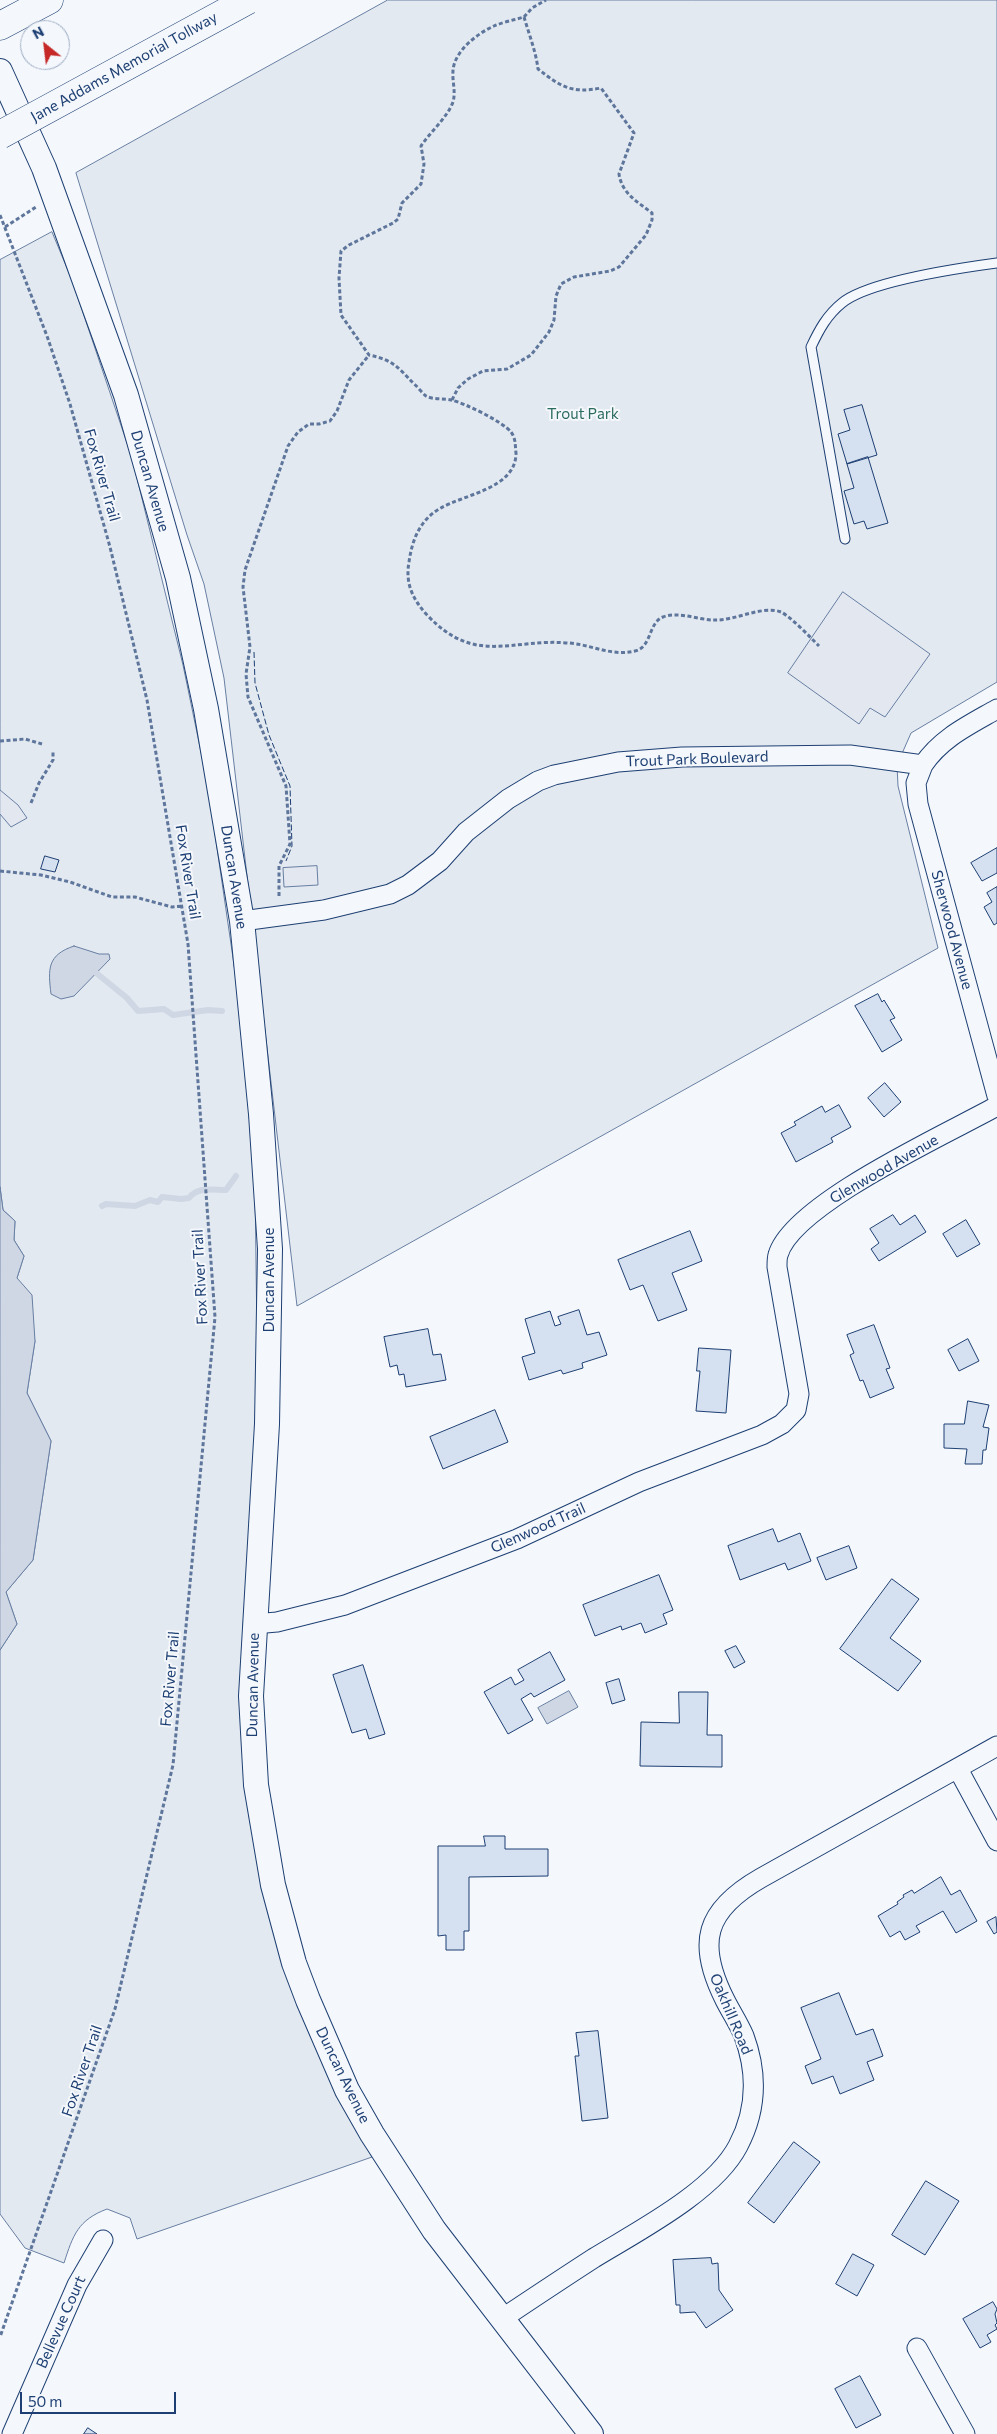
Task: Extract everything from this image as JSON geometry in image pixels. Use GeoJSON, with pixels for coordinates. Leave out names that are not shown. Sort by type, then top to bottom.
{"type":"FeatureCollection","features":[{"type":"Feature","properties":{"kind":"highway"},"geometry":{"type":"LineString","coordinates":[[0,26],[49,0]]}},
{"type":"Feature","properties":{"kind":"highway","name":"Jane Addams Memorial Tollway"},"geometry":{"type":"LineString","coordinates":[[0,135],[248,0]]}},
{"type":"Feature","properties":{"kind":"street","name":"Duncan Avenue"},"geometry":{"type":"LineString","coordinates":[[0,71],[44,168],[126,396],[178,578],[206,709],[242,920],[261,1114],[270,1248],[267,1424],[251,1696],[256,1785],[267,1858],[294,1963],[331,2054],[372,2134],[414,2202],[591,2434]]}},
{"type":"Feature","properties":{"kind":"street"},"geometry":{"type":"LineString","coordinates":[[923,765],[930,754],[950,737],[997,709]]}},
{"type":"Feature","properties":{"kind":"street","name":"Trout Park Boulevard"},"geometry":{"type":"LineString","coordinates":[[242,920],[279,917],[370,900],[408,885],[440,861],[466,832],[486,815],[522,790],[554,775],[618,762],[682,757],[850,755],[923,765]]}},
{"type":"Feature","properties":{"kind":"street","name":"Sherwood Avenue"},"geometry":{"type":"LineString","coordinates":[[923,765],[916,783],[918,804],[997,1096]]}},
{"type":"Feature","properties":{"kind":"street","name":"Glenwood Avenue"},"geometry":{"type":"LineString","coordinates":[[799,1394],[777,1267],[778,1254],[789,1237],[806,1218],[835,1194],[997,1106]]}},
{"type":"Feature","properties":{"kind":"street","name":"Glenwood Trail"},"geometry":{"type":"LineString","coordinates":[[254,1624],[277,1622],[345,1605],[517,1539],[639,1482],[762,1435],[782,1424],[796,1410],[799,1394]]}},
{"type":"Feature","properties":{"kind":"street","name":"Oakhill Road"},"geometry":{"type":"LineString","coordinates":[[503,2318],[687,2198],[723,2169],[738,2147],[752,2109],[754,2074],[744,2035],[716,1982],[708,1950],[712,1926],[726,1903],[761,1878],[997,1746]]}},
{"type":"Feature","properties":{"kind":"street"},"geometry":{"type":"LineString","coordinates":[[958,1769],[997,1840]]}},
{"type":"Feature","properties":{"kind":"street","name":"Bellevue Court"},"geometry":{"type":"LineString","coordinates":[[12,2434],[77,2285],[103,2240]]}},
{"type":"Feature","properties":{"kind":"street"},"geometry":{"type":"LineString","coordinates":[[917,2348],[965,2434]]}},
{"type":"Feature","properties":{"kind":"lane"},"geometry":{"type":"LineString","coordinates":[[845,539],[811,347],[820,327],[843,302],[882,284],[997,262]]}},
{"type":"Feature","properties":{"kind":"path"},"geometry":{"type":"LineString","coordinates":[[546,0],[532,8],[524,17],[494,26],[470,42],[456,60],[453,70],[455,90],[448,112],[421,146],[424,164],[421,184],[402,203],[398,219],[382,230],[349,245],[341,251],[339,278],[341,315],[369,355],[384,357],[427,396],[452,400],[510,431],[515,440],[516,461],[512,472],[502,481],[438,510],[422,524],[412,541],[408,570],[410,590],[418,606],[450,636],[470,644],[503,648],[568,642],[626,653],[639,650],[657,621],[665,616],[674,615],[714,620],[742,617],[768,610],[782,613],[819,646]]}},
{"type":"Feature","properties":{"kind":"path"},"geometry":{"type":"LineString","coordinates":[[452,400],[458,388],[468,379],[483,371],[507,369],[531,355],[549,332],[554,320],[556,296],[562,284],[574,277],[610,271],[619,267],[646,234],[652,220],[652,213],[632,198],[624,188],[620,174],[634,133],[600,88],[589,90],[563,88],[538,70],[537,57],[532,47],[524,17]]}},
{"type":"Feature","properties":{"kind":"path"},"geometry":{"type":"LineString","coordinates":[[5,227],[44,202],[56,199]]}},
{"type":"Feature","properties":{"kind":"path","name":"Fox River Trail"},"geometry":{"type":"LineString","coordinates":[[0,215],[47,336],[70,404],[110,547],[147,700],[182,906],[193,998],[215,1317],[174,1765],[115,2009],[0,2337]]}},
{"type":"Feature","properties":{"kind":"path"},"geometry":{"type":"LineString","coordinates":[[279,917],[279,866],[290,844],[286,786],[248,697],[246,674],[250,647],[244,604],[245,570],[288,446],[298,432],[309,424],[330,421],[345,394],[350,380],[369,355]]}},
{"type":"Feature","properties":{"kind":"path"},"geometry":{"type":"LineString","coordinates":[[0,741],[25,739],[42,744]]}},
{"type":"Feature","properties":{"kind":"path"},"geometry":{"type":"LineString","coordinates":[[31,803],[39,783],[53,760],[53,750]]}},
{"type":"Feature","properties":{"kind":"path"},"geometry":{"type":"LineString","coordinates":[[0,871],[41,875],[70,882],[112,897],[135,897],[172,907],[182,906]]}},
{"type":"Feature","properties":{"kind":"green space","name":"Trout Park"},"geometry":{"type":"Polygon","coordinates":[[[388,0],[997,0],[997,682],[911,733],[897,765],[898,786],[938,948],[297,1306],[224,678],[204,584],[187,535],[76,173],[388,0]]]}},
{"type":"Feature","properties":{"kind":"green space"},"geometry":{"type":"Polygon","coordinates":[[[52,232],[72,280],[132,458],[183,665],[208,786],[240,1006],[255,1184],[258,1415],[243,1626],[245,1784],[249,1816],[269,1917],[298,2004],[318,2053],[372,2157],[137,2239],[130,2218],[107,2209],[89,2218],[78,2230],[70,2244],[64,2263],[25,2248],[0,2214],[0,1650],[17,1624],[6,1592],[33,1560],[51,1441],[27,1393],[35,1341],[17,1278],[24,1256],[14,1240],[15,1221],[3,1210],[0,1187],[0,260],[52,232]]]}},
{"type":"Feature","properties":{"kind":"shaded area"},"geometry":{"type":"Polygon","coordinates":[[[843,592],[930,654],[885,717],[870,708],[859,724],[788,673],[843,592]]]}},
{"type":"Feature","properties":{"kind":"shaded area"},"geometry":{"type":"Polygon","coordinates":[[[0,790],[18,805],[27,818],[11,827],[0,814],[0,790]]]}},
{"type":"Feature","properties":{"kind":"shaded area"},"geometry":{"type":"Polygon","coordinates":[[[317,866],[318,885],[284,887],[283,868],[317,866]]]}},
{"type":"Feature","properties":{"kind":"shaded area"},"geometry":{"type":"Polygon","coordinates":[[[74,946],[99,954],[109,954],[110,959],[74,996],[61,999],[51,994],[51,964],[59,954],[74,946]]]}},
{"type":"Feature","properties":{"kind":"shaded area"},"geometry":{"type":"Polygon","coordinates":[[[0,1187],[3,1210],[15,1221],[14,1240],[24,1256],[17,1278],[32,1295],[35,1341],[27,1393],[51,1441],[33,1560],[6,1592],[17,1624],[0,1650],[0,1187]]]}},
{"type":"Feature","properties":{"kind":"shaded area"},"geometry":{"type":"Polygon","coordinates":[[[569,1691],[578,1707],[547,1724],[538,1708],[569,1691]]]}},
{"type":"Feature","properties":{"kind":"building"},"geometry":{"type":"Polygon","coordinates":[[[862,405],[877,455],[847,464],[838,434],[850,430],[844,410],[862,405]]]}},
{"type":"Feature","properties":{"kind":"building"},"geometry":{"type":"Polygon","coordinates":[[[868,457],[888,523],[867,529],[864,521],[854,524],[844,491],[854,488],[847,464],[868,457]]]}},
{"type":"Feature","properties":{"kind":"building"},"geometry":{"type":"Polygon","coordinates":[[[997,848],[997,873],[982,881],[971,863],[997,848]]]}},
{"type":"Feature","properties":{"kind":"building"},"geometry":{"type":"Polygon","coordinates":[[[45,856],[59,860],[55,872],[41,869],[45,856]]]}},
{"type":"Feature","properties":{"kind":"building"},"geometry":{"type":"Polygon","coordinates":[[[997,887],[997,923],[994,925],[984,907],[992,902],[987,893],[997,887]]]}},
{"type":"Feature","properties":{"kind":"building"},"geometry":{"type":"Polygon","coordinates":[[[878,994],[895,1018],[890,1020],[902,1040],[882,1052],[855,1006],[878,994]]]}},
{"type":"Feature","properties":{"kind":"building"},"geometry":{"type":"Polygon","coordinates":[[[885,1083],[901,1102],[884,1117],[868,1098],[885,1083]]]}},
{"type":"Feature","properties":{"kind":"building"},"geometry":{"type":"Polygon","coordinates":[[[839,1105],[851,1127],[831,1138],[833,1142],[796,1162],[781,1133],[796,1125],[794,1122],[822,1106],[825,1112],[839,1105]]]}},
{"type":"Feature","properties":{"kind":"building"},"geometry":{"type":"Polygon","coordinates":[[[893,1215],[900,1225],[915,1215],[926,1232],[879,1261],[871,1249],[879,1243],[870,1229],[893,1215]]]}},
{"type":"Feature","properties":{"kind":"building"},"geometry":{"type":"Polygon","coordinates":[[[966,1220],[980,1244],[957,1257],[943,1234],[966,1220]]]}},
{"type":"Feature","properties":{"kind":"building"},"geometry":{"type":"Polygon","coordinates":[[[690,1231],[702,1261],[672,1273],[687,1310],[658,1321],[643,1285],[630,1290],[618,1260],[690,1231]]]}},
{"type":"Feature","properties":{"kind":"building"},"geometry":{"type":"Polygon","coordinates":[[[579,1310],[587,1335],[599,1332],[607,1355],[582,1363],[583,1368],[563,1374],[561,1370],[529,1380],[522,1357],[535,1353],[525,1319],[550,1311],[555,1326],[561,1324],[558,1317],[579,1310]]]}},
{"type":"Feature","properties":{"kind":"building"},"geometry":{"type":"Polygon","coordinates":[[[874,1325],[890,1368],[886,1369],[894,1388],[870,1398],[863,1380],[860,1381],[850,1355],[854,1353],[847,1335],[874,1325]]]}},
{"type":"Feature","properties":{"kind":"building"},"geometry":{"type":"Polygon","coordinates":[[[428,1329],[433,1355],[441,1354],[446,1380],[406,1387],[404,1374],[399,1375],[397,1365],[390,1367],[384,1337],[428,1329]]]}},
{"type":"Feature","properties":{"kind":"building"},"geometry":{"type":"Polygon","coordinates":[[[968,1339],[979,1361],[959,1371],[948,1350],[968,1339]]]}},
{"type":"Feature","properties":{"kind":"building"},"geometry":{"type":"Polygon","coordinates":[[[699,1348],[731,1350],[726,1413],[696,1411],[700,1371],[697,1371],[699,1348]]]}},
{"type":"Feature","properties":{"kind":"building"},"geometry":{"type":"Polygon","coordinates":[[[968,1401],[989,1405],[983,1427],[989,1428],[986,1450],[983,1450],[982,1464],[965,1464],[967,1449],[944,1448],[944,1424],[964,1424],[968,1401]]]}},
{"type":"Feature","properties":{"kind":"building"},"geometry":{"type":"Polygon","coordinates":[[[495,1410],[508,1442],[443,1469],[430,1437],[495,1410]]]}},
{"type":"Feature","properties":{"kind":"building"},"geometry":{"type":"Polygon","coordinates":[[[773,1529],[778,1542],[800,1533],[811,1561],[788,1570],[785,1563],[740,1580],[728,1546],[773,1529]]]}},
{"type":"Feature","properties":{"kind":"building"},"geometry":{"type":"Polygon","coordinates":[[[849,1546],[857,1568],[826,1580],[817,1558],[849,1546]]]}},
{"type":"Feature","properties":{"kind":"building"},"geometry":{"type":"Polygon","coordinates":[[[659,1575],[673,1610],[663,1614],[667,1624],[645,1633],[641,1623],[622,1630],[621,1626],[595,1636],[583,1605],[659,1575]]]}},
{"type":"Feature","properties":{"kind":"building"},"geometry":{"type":"Polygon","coordinates":[[[892,1579],[919,1599],[890,1638],[921,1661],[898,1691],[840,1649],[892,1579]]]}},
{"type":"Feature","properties":{"kind":"building"},"geometry":{"type":"Polygon","coordinates":[[[736,1646],[745,1662],[734,1668],[725,1651],[736,1646]]]}},
{"type":"Feature","properties":{"kind":"building"},"geometry":{"type":"Polygon","coordinates":[[[550,1652],[565,1680],[534,1697],[531,1693],[521,1699],[533,1720],[508,1734],[484,1692],[511,1677],[515,1685],[524,1680],[518,1670],[550,1652]]]}},
{"type":"Feature","properties":{"kind":"building"},"geometry":{"type":"Polygon","coordinates":[[[363,1665],[385,1734],[369,1739],[366,1729],[352,1733],[333,1675],[363,1665]]]}},
{"type":"Feature","properties":{"kind":"building"},"geometry":{"type":"Polygon","coordinates":[[[619,1679],[625,1700],[612,1704],[606,1683],[619,1679]]]}},
{"type":"Feature","properties":{"kind":"building"},"geometry":{"type":"Polygon","coordinates":[[[679,1692],[708,1692],[707,1735],[722,1735],[722,1767],[640,1766],[641,1722],[679,1723],[679,1692]]]}},
{"type":"Feature","properties":{"kind":"building"},"geometry":{"type":"Polygon","coordinates":[[[484,1836],[505,1836],[505,1849],[548,1849],[548,1876],[469,1877],[469,1931],[464,1931],[464,1950],[446,1950],[446,1935],[438,1936],[438,1846],[485,1846],[484,1836]]]}},
{"type":"Feature","properties":{"kind":"building"},"geometry":{"type":"Polygon","coordinates":[[[941,1877],[951,1895],[960,1890],[977,1921],[956,1933],[943,1911],[916,1926],[920,1932],[905,1940],[900,1931],[890,1937],[878,1916],[898,1904],[897,1902],[904,1897],[903,1895],[912,1890],[914,1893],[941,1877]]]}},
{"type":"Feature","properties":{"kind":"building"},"geometry":{"type":"Polygon","coordinates":[[[996,1917],[997,1932],[994,1934],[987,1922],[996,1917]]]}},
{"type":"Feature","properties":{"kind":"building"},"geometry":{"type":"Polygon","coordinates":[[[839,1993],[856,2035],[873,2029],[883,2056],[867,2062],[874,2080],[840,2094],[833,2076],[812,2084],[805,2066],[821,2059],[801,2008],[839,1993]]]}},
{"type":"Feature","properties":{"kind":"building"},"geometry":{"type":"Polygon","coordinates":[[[598,2031],[608,2118],[582,2121],[575,2056],[579,2056],[576,2033],[598,2031]]]}},
{"type":"Feature","properties":{"kind":"building"},"geometry":{"type":"Polygon","coordinates":[[[794,2142],[820,2162],[774,2223],[748,2203],[794,2142]]]}},
{"type":"Feature","properties":{"kind":"building"},"geometry":{"type":"Polygon","coordinates":[[[926,2181],[959,2201],[925,2255],[892,2235],[926,2181]]]}},
{"type":"Feature","properties":{"kind":"building"},"geometry":{"type":"Polygon","coordinates":[[[853,2254],[874,2265],[857,2296],[836,2284],[853,2254]]]}},
{"type":"Feature","properties":{"kind":"building"},"geometry":{"type":"Polygon","coordinates":[[[711,2258],[712,2264],[718,2263],[719,2290],[733,2310],[706,2328],[695,2312],[680,2313],[680,2305],[676,2305],[673,2260],[711,2258]]]}},
{"type":"Feature","properties":{"kind":"building"},"geometry":{"type":"Polygon","coordinates":[[[993,2302],[997,2309],[995,2314],[997,2323],[995,2325],[997,2329],[987,2335],[991,2342],[980,2348],[963,2319],[993,2302]]]}},
{"type":"Feature","properties":{"kind":"building"},"geometry":{"type":"Polygon","coordinates":[[[860,2376],[881,2415],[856,2428],[835,2389],[860,2376]]]}},
{"type":"Feature","properties":{"kind":"building"},"geometry":{"type":"Polygon","coordinates":[[[88,2428],[97,2434],[84,2434],[88,2428]]]}},
{"type":"Feature","properties":{"kind":"waterway"},"geometry":{"type":"LineString","coordinates":[[95,972],[127,998],[138,1011],[164,1009],[173,1015],[208,1010],[222,1011]]}},
{"type":"Feature","properties":{"kind":"waterway"},"geometry":{"type":"LineString","coordinates":[[102,1206],[106,1204],[135,1206],[150,1200],[158,1202],[162,1197],[189,1198],[201,1190],[226,1190],[236,1176]]}},
{"type":"Feature","properties":{"kind":"fence"},"geometry":{"type":"LineString","coordinates":[[254,652],[255,683],[269,735],[290,786],[292,846],[286,861]]}}]}
